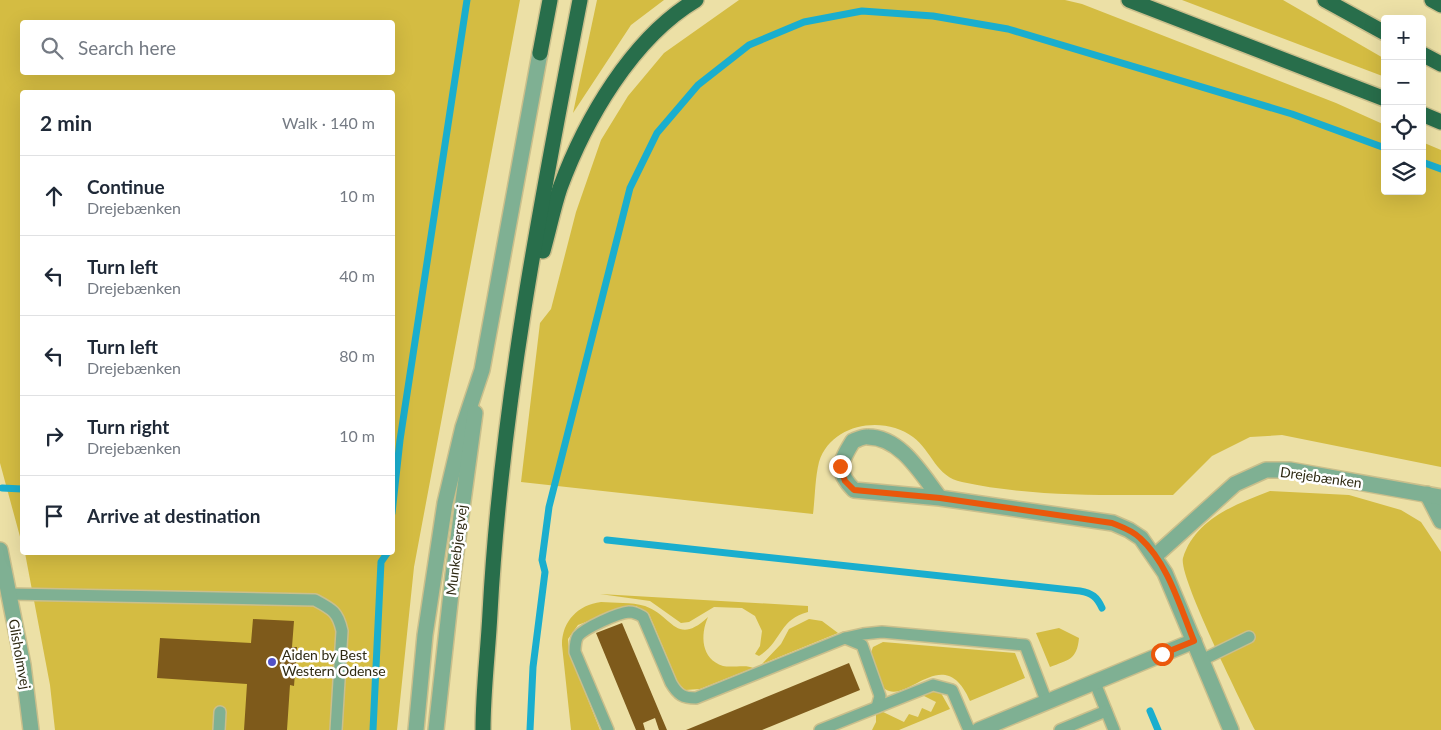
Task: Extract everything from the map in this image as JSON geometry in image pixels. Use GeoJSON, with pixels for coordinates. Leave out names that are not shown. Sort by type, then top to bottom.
{"type":"FeatureCollection","features":[{"type":"Feature","properties":{"kind":"highway"},"geometry":{"type":"LineString","coordinates":[[540,53],[545,0]]}},
{"type":"Feature","properties":{"kind":"highway"},"geometry":{"type":"LineString","coordinates":[[540,53],[550,0]]}},
{"type":"Feature","properties":{"kind":"highway"},"geometry":{"type":"LineString","coordinates":[[483,730],[493,559],[505,440],[545,182],[580,0]]}},
{"type":"Feature","properties":{"kind":"highway"},"geometry":{"type":"LineString","coordinates":[[523,322],[560,188],[595,112],[637,50],[685,6],[696,0]]}},
{"type":"Feature","properties":{"kind":"highway"},"geometry":{"type":"LineString","coordinates":[[1129,0],[1381,97]]}},
{"type":"Feature","properties":{"kind":"highway"},"geometry":{"type":"LineString","coordinates":[[1325,0],[1381,31]]}},
{"type":"Feature","properties":{"kind":"highway"},"geometry":{"type":"LineString","coordinates":[[1432,0],[1441,5]]}},
{"type":"Feature","properties":{"kind":"highway"},"geometry":{"type":"LineString","coordinates":[[1426,56],[1441,64]]}},
{"type":"Feature","properties":{"kind":"highway"},"geometry":{"type":"LineString","coordinates":[[1426,116],[1441,122]]}},
{"type":"Feature","properties":{"kind":"street"},"geometry":{"type":"LineString","coordinates":[[416,730],[426,635],[445,503],[463,427],[482,370],[540,53]]}},
{"type":"Feature","properties":{"kind":"street","name":"Munkebjergvej"},"geometry":{"type":"LineString","coordinates":[[436,730],[465,478],[482,370]]}},
{"type":"Feature","properties":{"kind":"street"},"geometry":{"type":"LineString","coordinates":[[940,498],[910,460],[888,442],[867,436],[853,441],[840,466],[845,481],[854,490],[940,498],[1112,523],[1135,534],[1155,556],[1165,573],[1231,730]]}},
{"type":"Feature","properties":{"kind":"street","name":"Drejebænken"},"geometry":{"type":"LineString","coordinates":[[1155,556],[1235,484],[1266,470],[1290,470],[1434,496],[1441,521]]}},
{"type":"Feature","properties":{"kind":"street","name":"Glisholmvej"},"geometry":{"type":"LineString","coordinates":[[0,550],[23,665],[31,730]]}},
{"type":"Feature","properties":{"kind":"street"},"geometry":{"type":"LineString","coordinates":[[979,730],[1194,641]]}},
{"type":"Feature","properties":{"kind":"lane"},"geometry":{"type":"LineString","coordinates":[[9,594],[314,600],[330,608],[339,617],[342,631],[336,730]]}},
{"type":"Feature","properties":{"kind":"lane"},"geometry":{"type":"LineString","coordinates":[[608,730],[575,652],[575,646],[579,635],[586,630],[620,614],[637,613],[643,617],[671,684],[676,692],[686,698],[696,698],[845,638],[882,632],[1025,645],[1047,703]]}},
{"type":"Feature","properties":{"kind":"lane"},"geometry":{"type":"LineString","coordinates":[[1202,660],[1249,636]]}},
{"type":"Feature","properties":{"kind":"lane"},"geometry":{"type":"LineString","coordinates":[[845,638],[862,645],[880,696],[877,708]]}},
{"type":"Feature","properties":{"kind":"lane"},"geometry":{"type":"LineString","coordinates":[[1095,683],[1114,730]]}},
{"type":"Feature","properties":{"kind":"lane"},"geometry":{"type":"LineString","coordinates":[[820,730],[933,685],[940,685],[952,690],[969,730]]}},
{"type":"Feature","properties":{"kind":"lane"},"geometry":{"type":"LineString","coordinates":[[1060,730],[1106,711]]}},
{"type":"Feature","properties":{"kind":"lane"},"geometry":{"type":"LineString","coordinates":[[219,730],[220,712]]}},
{"type":"Feature","properties":{"kind":"shaded area"},"geometry":{"type":"Polygon","coordinates":[[[0,0],[520,0],[414,567],[397,730],[55,730],[50,685],[25,555],[395,555],[395,90],[20,90],[20,537],[0,463],[0,0]]]}},
{"type":"Feature","properties":{"kind":"shaded area"},"geometry":{"type":"Polygon","coordinates":[[[597,0],[664,0],[631,25],[573,113],[597,0]]]}},
{"type":"Feature","properties":{"kind":"shaded area"},"geometry":{"type":"Polygon","coordinates":[[[739,0],[1065,0],[1082,4],[1336,103],[1381,123],[1381,195],[1426,195],[1426,144],[1441,150],[1441,467],[1282,435],[1250,437],[1212,456],[1173,495],[1041,493],[988,487],[953,479],[940,469],[913,437],[901,430],[888,426],[874,425],[846,431],[825,449],[819,462],[813,514],[521,482],[540,323],[551,309],[576,212],[601,140],[628,96],[664,53],[739,0]]]}},
{"type":"Feature","properties":{"kind":"shaded area"},"geometry":{"type":"Polygon","coordinates":[[[1182,0],[1283,0],[1381,57],[1381,75],[1182,0]]]}},
{"type":"Feature","properties":{"kind":"shaded area"},"geometry":{"type":"Polygon","coordinates":[[[1270,491],[1349,495],[1401,510],[1421,522],[1441,552],[1441,730],[1255,730],[1200,614],[1184,570],[1183,558],[1189,544],[1207,523],[1244,501],[1270,491]]]}},
{"type":"Feature","properties":{"kind":"shaded area"},"geometry":{"type":"Polygon","coordinates":[[[600,594],[808,606],[808,612],[791,620],[767,650],[759,656],[755,654],[760,646],[762,631],[755,616],[742,608],[714,607],[689,622],[681,623],[650,601],[600,594]]]}},
{"type":"Feature","properties":{"kind":"shaded area"},"geometry":{"type":"Polygon","coordinates":[[[601,602],[629,603],[645,606],[681,629],[697,626],[708,617],[703,639],[706,652],[710,658],[723,666],[747,666],[753,668],[700,689],[685,690],[678,683],[649,614],[636,606],[625,607],[578,625],[568,639],[569,652],[600,730],[571,730],[562,645],[563,636],[568,622],[573,616],[585,607],[601,602]]]}},
{"type":"Feature","properties":{"kind":"shaded area"},"geometry":{"type":"Polygon","coordinates":[[[809,619],[822,621],[838,633],[762,664],[781,644],[789,629],[809,619]]]}},
{"type":"Feature","properties":{"kind":"shaded area"},"geometry":{"type":"Polygon","coordinates":[[[1059,628],[1079,638],[1078,645],[1074,655],[1062,663],[1050,667],[1036,633],[1059,628]]]}},
{"type":"Feature","properties":{"kind":"shaded area"},"geometry":{"type":"Polygon","coordinates":[[[883,642],[1015,653],[1025,678],[970,701],[960,684],[949,676],[938,675],[926,678],[894,692],[882,687],[869,658],[873,647],[883,642]]]}},
{"type":"Feature","properties":{"kind":"shaded area"},"geometry":{"type":"Polygon","coordinates":[[[931,690],[941,693],[950,709],[899,730],[872,730],[876,722],[876,712],[881,711],[904,722],[909,714],[918,717],[922,708],[931,712],[936,702],[922,695],[931,690]]]}},
{"type":"Feature","properties":{"kind":"building"},"geometry":{"type":"Polygon","coordinates":[[[253,619],[294,621],[292,647],[297,647],[294,686],[290,685],[287,730],[244,730],[247,684],[157,678],[160,638],[251,643],[253,619]]]}},
{"type":"Feature","properties":{"kind":"building"},"geometry":{"type":"Polygon","coordinates":[[[622,623],[667,730],[659,730],[655,718],[643,723],[645,730],[636,730],[596,633],[622,623]]]}},
{"type":"Feature","properties":{"kind":"building"},"geometry":{"type":"Polygon","coordinates":[[[849,663],[860,690],[762,730],[686,730],[849,663]]]}},
{"type":"Feature","properties":{"kind":"waterway"},"geometry":{"type":"LineString","coordinates":[[395,486],[400,440],[467,0]]}},
{"type":"Feature","properties":{"kind":"waterway"},"geometry":{"type":"LineString","coordinates":[[530,730],[533,667],[545,572],[542,560],[549,507],[630,188],[657,133],[698,85],[749,45],[804,22],[862,11],[933,16],[1008,29],[1292,114],[1381,147]]}},
{"type":"Feature","properties":{"kind":"waterway"},"geometry":{"type":"LineString","coordinates":[[1426,163],[1441,169]]}},
{"type":"Feature","properties":{"kind":"waterway"},"geometry":{"type":"LineString","coordinates":[[2,488],[20,489]]}},
{"type":"Feature","properties":{"kind":"waterway"},"geometry":{"type":"LineString","coordinates":[[607,540],[1080,591],[1094,596],[1102,608]]}},
{"type":"Feature","properties":{"kind":"waterway"},"geometry":{"type":"LineString","coordinates":[[373,730],[381,562],[386,555]]}},
{"type":"Feature","properties":{"kind":"waterway"},"geometry":{"type":"LineString","coordinates":[[1150,711],[1158,730]]}},
{"type":"Feature","properties":{"kind":"place","name":"Aiden by Best Western Odense"},"geometry":{"type":"Point","coordinates":[272,662]}},
{"type":"Feature","properties":{"kind":"route"},"geometry":{"type":"LineString","coordinates":[[840,466],[845,481],[854,490],[940,498],[1112,523],[1129,530],[1141,538],[1165,573],[1194,641],[1162,654]]}}]}
